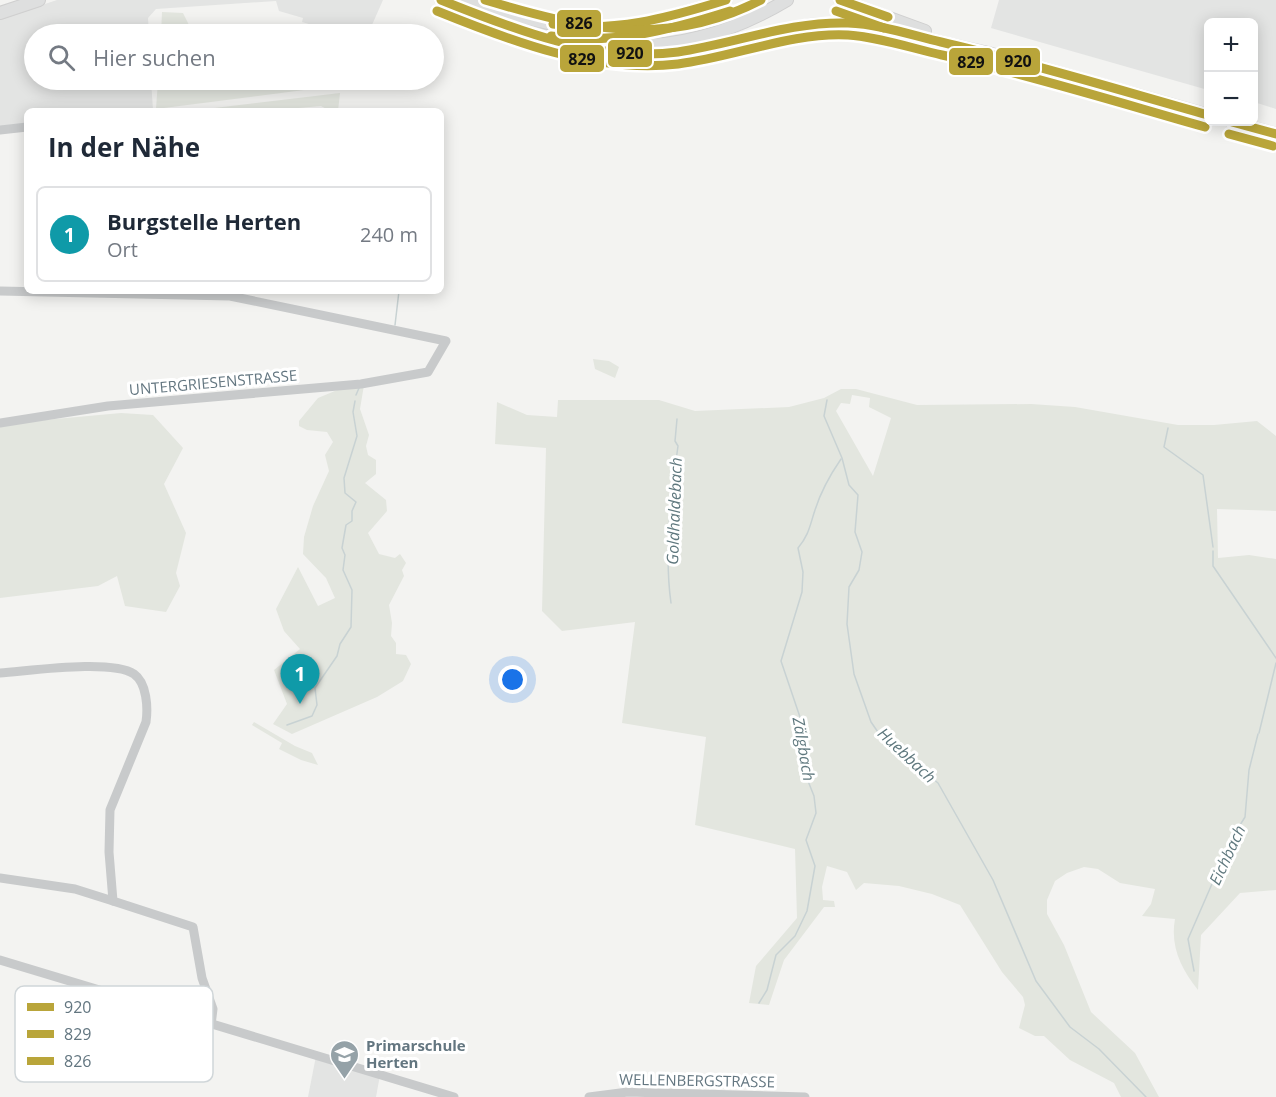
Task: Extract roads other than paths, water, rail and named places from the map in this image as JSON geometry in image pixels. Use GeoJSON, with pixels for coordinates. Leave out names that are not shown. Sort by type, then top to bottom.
{"type":"FeatureCollection","features":[{"type":"Feature","properties":{"kind":"main road"},"geometry":{"type":"LineString","coordinates":[[0,14],[39,0]]}},
{"type":"Feature","properties":{"kind":"main road"},"geometry":{"type":"LineString","coordinates":[[442,0],[568,36],[633,45],[655,45],[702,38],[745,22],[787,0]]}},
{"type":"Feature","properties":{"kind":"main road"},"geometry":{"type":"LineString","coordinates":[[442,0],[494,21],[571,43],[627,54],[677,51],[782,30],[837,23],[896,30],[988,53],[1204,114]]}},
{"type":"Feature","properties":{"kind":"main road"},"geometry":{"type":"LineString","coordinates":[[447,0],[559,26],[604,29],[656,22],[726,0]]}},
{"type":"Feature","properties":{"kind":"main road"},"geometry":{"type":"LineString","coordinates":[[840,0],[988,53]]}},
{"type":"Feature","properties":{"kind":"main road"},"geometry":{"type":"LineString","coordinates":[[1247,126],[1276,134]]}},
{"type":"Feature","properties":{"kind":"street"},"geometry":{"type":"LineString","coordinates":[[0,130],[24,127]]}},
{"type":"Feature","properties":{"kind":"street","name":"UNTERGRIESENSTRASSE"},"geometry":{"type":"LineString","coordinates":[[0,291],[24,292]]}},
{"type":"Feature","properties":{"kind":"street","name":"UNTERGRIESENSTRASSE"},"geometry":{"type":"LineString","coordinates":[[0,423],[108,406],[361,384],[428,372],[446,341],[230,296],[138,294]]}},
{"type":"Feature","properties":{"kind":"street"},"geometry":{"type":"LineString","coordinates":[[0,673],[99,667],[118,668],[135,675],[142,685],[148,710],[146,722],[110,810],[109,852],[113,901]]}},
{"type":"Feature","properties":{"kind":"street"},"geometry":{"type":"LineString","coordinates":[[0,878],[75,889],[194,927],[205,986]]}},
{"type":"Feature","properties":{"kind":"street"},"geometry":{"type":"LineString","coordinates":[[0,960],[86,986]]}},
{"type":"Feature","properties":{"kind":"street"},"geometry":{"type":"LineString","coordinates":[[213,1025],[454,1097]]}},
{"type":"Feature","properties":{"kind":"street","name":"WELLENBERGSTRASSE"},"geometry":{"type":"LineString","coordinates":[[589,1097],[628,1092],[805,1097]]}},
{"type":"Feature","properties":{"kind":"waterway"},"geometry":{"type":"LineString","coordinates":[[395,325],[399,294]]}},
{"type":"Feature","properties":{"kind":"waterway"},"geometry":{"type":"LineString","coordinates":[[356,395],[359,388]]}},
{"type":"Feature","properties":{"kind":"waterway","name":"Huebbach"},"geometry":{"type":"LineString","coordinates":[[827,400],[824,416],[842,458],[849,485],[858,495],[855,532],[862,552],[859,570],[849,587],[847,624],[854,674],[871,722],[880,735],[938,783],[993,880],[1036,981],[1070,1027],[1099,1049],[1146,1097]]}},
{"type":"Feature","properties":{"kind":"waterway"},"geometry":{"type":"LineString","coordinates":[[287,725],[312,716],[317,705],[315,688],[337,656],[340,644],[351,627],[352,590],[343,570],[345,555],[342,548],[346,525],[352,521],[352,511],[356,502],[345,493],[344,478],[357,436],[353,412],[355,401]]}},
{"type":"Feature","properties":{"kind":"waterway","name":"Goldhaldebach"},"geometry":{"type":"LineString","coordinates":[[671,603],[668,545],[678,446],[675,441],[677,419]]}},
{"type":"Feature","properties":{"kind":"waterway","name":"Eichbach"},"geometry":{"type":"LineString","coordinates":[[1168,428],[1164,447],[1203,475],[1213,547]]}},
{"type":"Feature","properties":{"kind":"waterway","name":"Zälgbach"},"geometry":{"type":"LineString","coordinates":[[759,1003],[767,990],[776,955],[795,936],[807,911],[815,866],[806,840],[816,813],[814,796],[806,776],[802,723],[781,661],[802,592],[803,572],[798,548],[807,534],[823,490],[841,459]]}},
{"type":"Feature","properties":{"kind":"waterway","name":"Eichbach"},"geometry":{"type":"LineString","coordinates":[[1213,551],[1213,566],[1276,658]]}},
{"type":"Feature","properties":{"kind":"waterway","name":"Eichbach"},"geometry":{"type":"LineString","coordinates":[[1259,733],[1276,663]]}},
{"type":"Feature","properties":{"kind":"waterway","name":"Eichbach"},"geometry":{"type":"LineString","coordinates":[[1194,971],[1188,939],[1232,838],[1245,817],[1249,770],[1258,734]]}},
{"type":"Feature","properties":{"kind":"place","name":"Burgstelle Herten"},"geometry":{"type":"Point","coordinates":[300,704]}},
{"type":"Feature","properties":{"kind":"place","name":"Primarschule Herten"},"geometry":{"type":"Point","coordinates":[345,1080]}}]}
